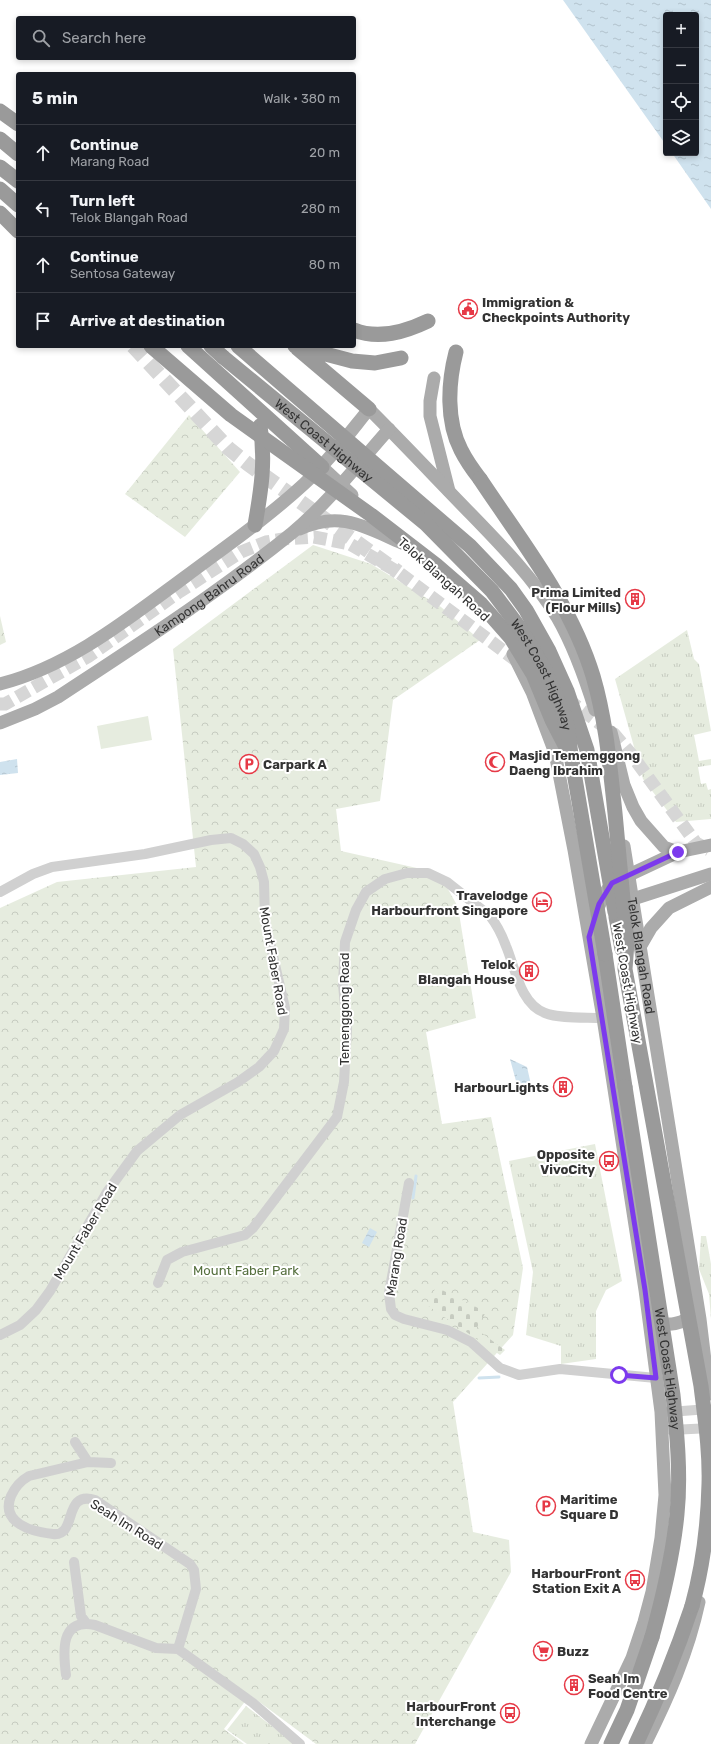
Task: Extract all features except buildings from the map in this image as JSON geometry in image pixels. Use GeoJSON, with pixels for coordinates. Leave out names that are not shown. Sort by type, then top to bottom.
{"type":"FeatureCollection","features":[{"type":"Feature","properties":{"kind":"highway"},"geometry":{"type":"LineString","coordinates":[[0,112],[16,123]]}},
{"type":"Feature","properties":{"kind":"highway"},"geometry":{"type":"LineString","coordinates":[[0,139],[16,152]]}},
{"type":"Feature","properties":{"kind":"highway"},"geometry":{"type":"LineString","coordinates":[[0,168],[16,180]]}},
{"type":"Feature","properties":{"kind":"highway"},"geometry":{"type":"LineString","coordinates":[[0,189],[16,203]]}},
{"type":"Feature","properties":{"kind":"highway"},"geometry":{"type":"LineString","coordinates":[[0,213],[16,229]]}},
{"type":"Feature","properties":{"kind":"highway"},"geometry":{"type":"LineString","coordinates":[[356,330],[374,335],[383,334],[411,329],[428,321]]}},
{"type":"Feature","properties":{"kind":"highway"},"geometry":{"type":"LineString","coordinates":[[153,348],[231,415],[377,520],[436,565],[481,604],[511,638],[533,674],[552,720],[571,755]]}},
{"type":"Feature","properties":{"kind":"highway"},"geometry":{"type":"LineString","coordinates":[[190,348],[322,466]]}},
{"type":"Feature","properties":{"kind":"highway","name":"West Coast Highway"},"geometry":{"type":"LineString","coordinates":[[213,348],[426,524],[492,591],[522,631],[544,668],[564,714],[605,954],[672,1387],[678,1446],[677,1513],[663,1596],[652,1637],[627,1710],[611,1744]]}},
{"type":"Feature","properties":{"kind":"highway","name":"West Coast Highway"},"geometry":{"type":"LineString","coordinates":[[240,348],[470,546],[511,589],[526,610],[549,651],[567,691],[587,750],[701,1386],[707,1442],[709,1484],[705,1540],[692,1606],[677,1652],[659,1696],[636,1744]]}},
{"type":"Feature","properties":{"kind":"highway"},"geometry":{"type":"LineString","coordinates":[[297,348],[369,409]]}},
{"type":"Feature","properties":{"kind":"highway"},"geometry":{"type":"LineString","coordinates":[[303,348],[352,361],[375,362],[401,358]]}},
{"type":"Feature","properties":{"kind":"highway"},"geometry":{"type":"LineString","coordinates":[[456,352],[451,376],[450,399],[453,425],[461,450],[553,589],[575,632],[592,675],[602,718],[611,773],[627,943],[625,968]]}},
{"type":"Feature","properties":{"kind":"highway"},"geometry":{"type":"LineString","coordinates":[[255,525],[262,486],[263,468],[262,438],[256,408]]}},
{"type":"Feature","properties":{"kind":"main road"},"geometry":{"type":"LineString","coordinates":[[434,378],[430,401],[430,416],[450,492]]}},
{"type":"Feature","properties":{"kind":"main road","name":"Telok Blangah Road"},"geometry":{"type":"LineString","coordinates":[[369,409],[450,492],[514,561],[545,600],[557,618],[584,678],[599,724],[623,838],[700,1319],[711,1413]]}},
{"type":"Feature","properties":{"kind":"main road","name":"Kampong Bahru Road"},"geometry":{"type":"LineString","coordinates":[[0,684],[41,669],[75,653],[124,622],[255,525],[304,484],[322,466],[369,409]]}},
{"type":"Feature","properties":{"kind":"main road","name":"Kampong Bahru Road"},"geometry":{"type":"LineString","coordinates":[[1,722],[35,709],[58,697],[207,597],[292,532],[341,484],[389,429]]}},
{"type":"Feature","properties":{"kind":"main road","name":"Telok Blangah Road"},"geometry":{"type":"LineString","coordinates":[[322,466],[407,546],[476,605],[496,627],[521,668],[555,753],[574,850],[603,1018],[648,1310],[661,1412],[665,1495],[657,1565],[644,1622],[632,1658],[591,1744]]}},
{"type":"Feature","properties":{"kind":"main road"},"geometry":{"type":"LineString","coordinates":[[292,532],[307,525],[319,522],[333,520],[349,521],[407,546]]}},
{"type":"Feature","properties":{"kind":"main road"},"geometry":{"type":"LineString","coordinates":[[584,678],[594,687],[602,700],[624,785],[633,807],[642,822],[664,847],[678,852]]}},
{"type":"Feature","properties":{"kind":"main road"},"geometry":{"type":"LineString","coordinates":[[589,937],[593,920],[605,893],[612,883],[678,852],[711,846]]}},
{"type":"Feature","properties":{"kind":"main road"},"geometry":{"type":"LineString","coordinates":[[574,850],[605,893],[609,897],[618,901],[633,899],[711,874]]}},
{"type":"Feature","properties":{"kind":"main road"},"geometry":{"type":"LineString","coordinates":[[640,947],[650,928],[669,908],[711,887]]}},
{"type":"Feature","properties":{"kind":"main road"},"geometry":{"type":"LineString","coordinates":[[648,1310],[658,1322],[673,1323],[687,1319],[692,1314],[697,1304]]}},
{"type":"Feature","properties":{"kind":"main road"},"geometry":{"type":"LineString","coordinates":[[700,1319],[711,1339]]}},
{"type":"Feature","properties":{"kind":"main road"},"geometry":{"type":"LineString","coordinates":[[645,1744],[673,1686],[690,1641],[707,1569],[711,1544]]}},
{"type":"Feature","properties":{"kind":"street","name":"Mount Faber Road"},"geometry":{"type":"LineString","coordinates":[[0,892],[33,874],[52,867],[145,854],[211,840],[231,838],[243,844],[254,854],[260,867],[264,882],[265,921],[285,1008],[284,1029],[274,1051],[259,1067],[238,1082],[180,1115],[137,1151],[107,1192],[50,1291],[36,1310],[20,1325],[0,1335]]}},
{"type":"Feature","properties":{"kind":"street","name":"Temenggong Road"},"geometry":{"type":"LineString","coordinates":[[158,1283],[167,1260],[172,1257],[182,1252],[245,1235],[253,1228],[337,1117],[344,1082],[347,1029],[343,984],[344,942],[356,910],[366,892],[385,879],[407,874],[428,873],[447,882],[490,916],[495,923],[507,947],[516,977],[536,1009],[546,1014],[603,1018]]}},
{"type":"Feature","properties":{"kind":"street","name":"Marang Road"},"geometry":{"type":"LineString","coordinates":[[409,1182],[389,1293],[391,1309],[395,1315],[404,1319],[447,1330],[472,1342],[500,1368],[519,1375],[560,1368],[656,1378]]}},
{"type":"Feature","properties":{"kind":"street"},"geometry":{"type":"LineString","coordinates":[[661,1412],[711,1409]]}},
{"type":"Feature","properties":{"kind":"street"},"geometry":{"type":"LineString","coordinates":[[662,1431],[711,1428]]}},
{"type":"Feature","properties":{"kind":"street"},"geometry":{"type":"LineString","coordinates":[[75,1442],[88,1462]]}},
{"type":"Feature","properties":{"kind":"street","name":"Seah Im Road"},"geometry":{"type":"LineString","coordinates":[[111,1463],[88,1462],[29,1476],[21,1481],[14,1489],[8,1504],[10,1515],[18,1523],[41,1532],[55,1535],[60,1533],[68,1526],[73,1507],[76,1503],[90,1499],[95,1500],[190,1564],[194,1570],[196,1589],[178,1649]]}},
{"type":"Feature","properties":{"kind":"street"},"geometry":{"type":"LineString","coordinates":[[74,1562],[80,1616],[86,1623],[156,1648],[178,1649],[253,1703],[300,1744]]}},
{"type":"Feature","properties":{"kind":"street"},"geometry":{"type":"LineString","coordinates":[[66,1675],[64,1645],[67,1636],[73,1629],[86,1623]]}},
{"type":"Feature","properties":{"kind":"green space"},"geometry":{"type":"Polygon","coordinates":[[[189,415],[240,472],[185,537],[125,494],[189,415]]]}},
{"type":"Feature","properties":{"kind":"green space","name":"Mount Faber Park"},"geometry":{"type":"Polygon","coordinates":[[[313,545],[371,564],[441,607],[480,640],[393,700],[380,801],[336,809],[341,851],[439,873],[458,907],[476,1018],[426,1032],[442,1124],[491,1117],[523,1268],[513,1335],[453,1402],[473,1532],[509,1540],[511,1572],[415,1744],[316,1744],[250,1695],[224,1729],[244,1744],[0,1744],[0,908],[57,882],[196,867],[173,649],[313,545]]]}},
{"type":"Feature","properties":{"kind":"green space"},"geometry":{"type":"Polygon","coordinates":[[[0,616],[6,642],[0,645],[0,616]]]}},
{"type":"Feature","properties":{"kind":"green space"},"geometry":{"type":"Polygon","coordinates":[[[687,630],[694,659],[699,664],[711,731],[694,735],[699,761],[711,759],[711,765],[698,767],[701,784],[706,783],[708,790],[711,789],[711,819],[676,822],[643,779],[615,679],[687,630]]]}},
{"type":"Feature","properties":{"kind":"green space"},"geometry":{"type":"Polygon","coordinates":[[[148,716],[152,740],[101,749],[97,726],[148,716]]]}},
{"type":"Feature","properties":{"kind":"green space"},"geometry":{"type":"Polygon","coordinates":[[[595,1144],[622,1281],[606,1290],[596,1311],[596,1359],[561,1364],[561,1346],[526,1335],[533,1272],[509,1161],[595,1144]]]}},
{"type":"Feature","properties":{"kind":"green space"},"geometry":{"type":"Polygon","coordinates":[[[701,1236],[706,1236],[711,1264],[711,1319],[709,1294],[699,1269],[701,1236]]]}},
{"type":"Feature","properties":{"kind":"green space"},"geometry":{"type":"Polygon","coordinates":[[[436,1287],[486,1312],[476,1329],[505,1350],[500,1355],[427,1305],[436,1287]]]}},
{"type":"Feature","properties":{"kind":"green space"},"geometry":{"type":"Polygon","coordinates":[[[246,1706],[295,1744],[247,1744],[227,1730],[246,1706]]]}},
{"type":"Feature","properties":{"kind":"water"},"geometry":{"type":"Polygon","coordinates":[[[563,0],[711,0],[711,209],[674,156],[699,156],[699,12],[663,12],[663,141],[563,0]]]}},
{"type":"Feature","properties":{"kind":"water"},"geometry":{"type":"Polygon","coordinates":[[[17,759],[18,773],[0,775],[0,762],[17,759]]]}},
{"type":"Feature","properties":{"kind":"water"},"geometry":{"type":"Polygon","coordinates":[[[510,1059],[527,1067],[532,1089],[519,1092],[510,1059]]]}},
{"type":"Feature","properties":{"kind":"water"},"geometry":{"type":"Polygon","coordinates":[[[370,1228],[377,1232],[369,1247],[362,1243],[370,1228]]]}},
{"type":"Feature","properties":{"kind":"waterway"},"geometry":{"type":"LineString","coordinates":[[413,1198],[416,1176]]}},
{"type":"Feature","properties":{"kind":"waterway"},"geometry":{"type":"LineString","coordinates":[[479,1378],[499,1377]]}},
{"type":"Feature","properties":{"kind":"tunnel"},"geometry":{"type":"LineString","coordinates":[[135,348],[228,448],[398,572]]}},
{"type":"Feature","properties":{"kind":"tunnel"},"geometry":{"type":"LineString","coordinates":[[0,704],[5,704],[89,656],[179,592],[241,552],[266,542],[283,539],[314,537],[350,544],[398,572],[521,664]]}},
{"type":"Feature","properties":{"kind":"tunnel"},"geometry":{"type":"LineString","coordinates":[[567,699],[614,734],[631,754],[696,843],[709,850]]}},
{"type":"Feature","properties":{"kind":"place","name":"Immigration & Checkpoints Authority"},"geometry":{"type":"Point","coordinates":[468,309]}},
{"type":"Feature","properties":{"kind":"place","name":"Prima Limited (Flour Mills)"},"geometry":{"type":"Point","coordinates":[635,599]}},
{"type":"Feature","properties":{"kind":"place","name":"Masjid Tememggong Daeng Ibrahim"},"geometry":{"type":"Point","coordinates":[495,762]}},
{"type":"Feature","properties":{"kind":"place","name":"Carpark A"},"geometry":{"type":"Point","coordinates":[249,764]}},
{"type":"Feature","properties":{"kind":"place","name":"Travelodge Harbourfront Singapore"},"geometry":{"type":"Point","coordinates":[542,902]}},
{"type":"Feature","properties":{"kind":"place","name":"Telok Blangah House"},"geometry":{"type":"Point","coordinates":[529,971]}},
{"type":"Feature","properties":{"kind":"place","name":"HarbourLights"},"geometry":{"type":"Point","coordinates":[563,1087]}},
{"type":"Feature","properties":{"kind":"place","name":"Opposite VivoCity"},"geometry":{"type":"Point","coordinates":[609,1161]}},
{"type":"Feature","properties":{"kind":"place","name":"Maritime Square D"},"geometry":{"type":"Point","coordinates":[546,1506]}},
{"type":"Feature","properties":{"kind":"place","name":"HarbourFront Station Exit A"},"geometry":{"type":"Point","coordinates":[635,1580]}},
{"type":"Feature","properties":{"kind":"place","name":"Buzz"},"geometry":{"type":"Point","coordinates":[543,1651]}},
{"type":"Feature","properties":{"kind":"place","name":"Seah Im Food Centre"},"geometry":{"type":"Point","coordinates":[574,1685]}},
{"type":"Feature","properties":{"kind":"place","name":"HarbourFront Interchange"},"geometry":{"type":"Point","coordinates":[510,1713]}},
{"type":"Feature","properties":{"kind":"route"},"geometry":{"type":"LineString","coordinates":[[619,1375],[656,1378],[645,1290],[589,937],[599,904],[612,883],[678,852]]}}]}
